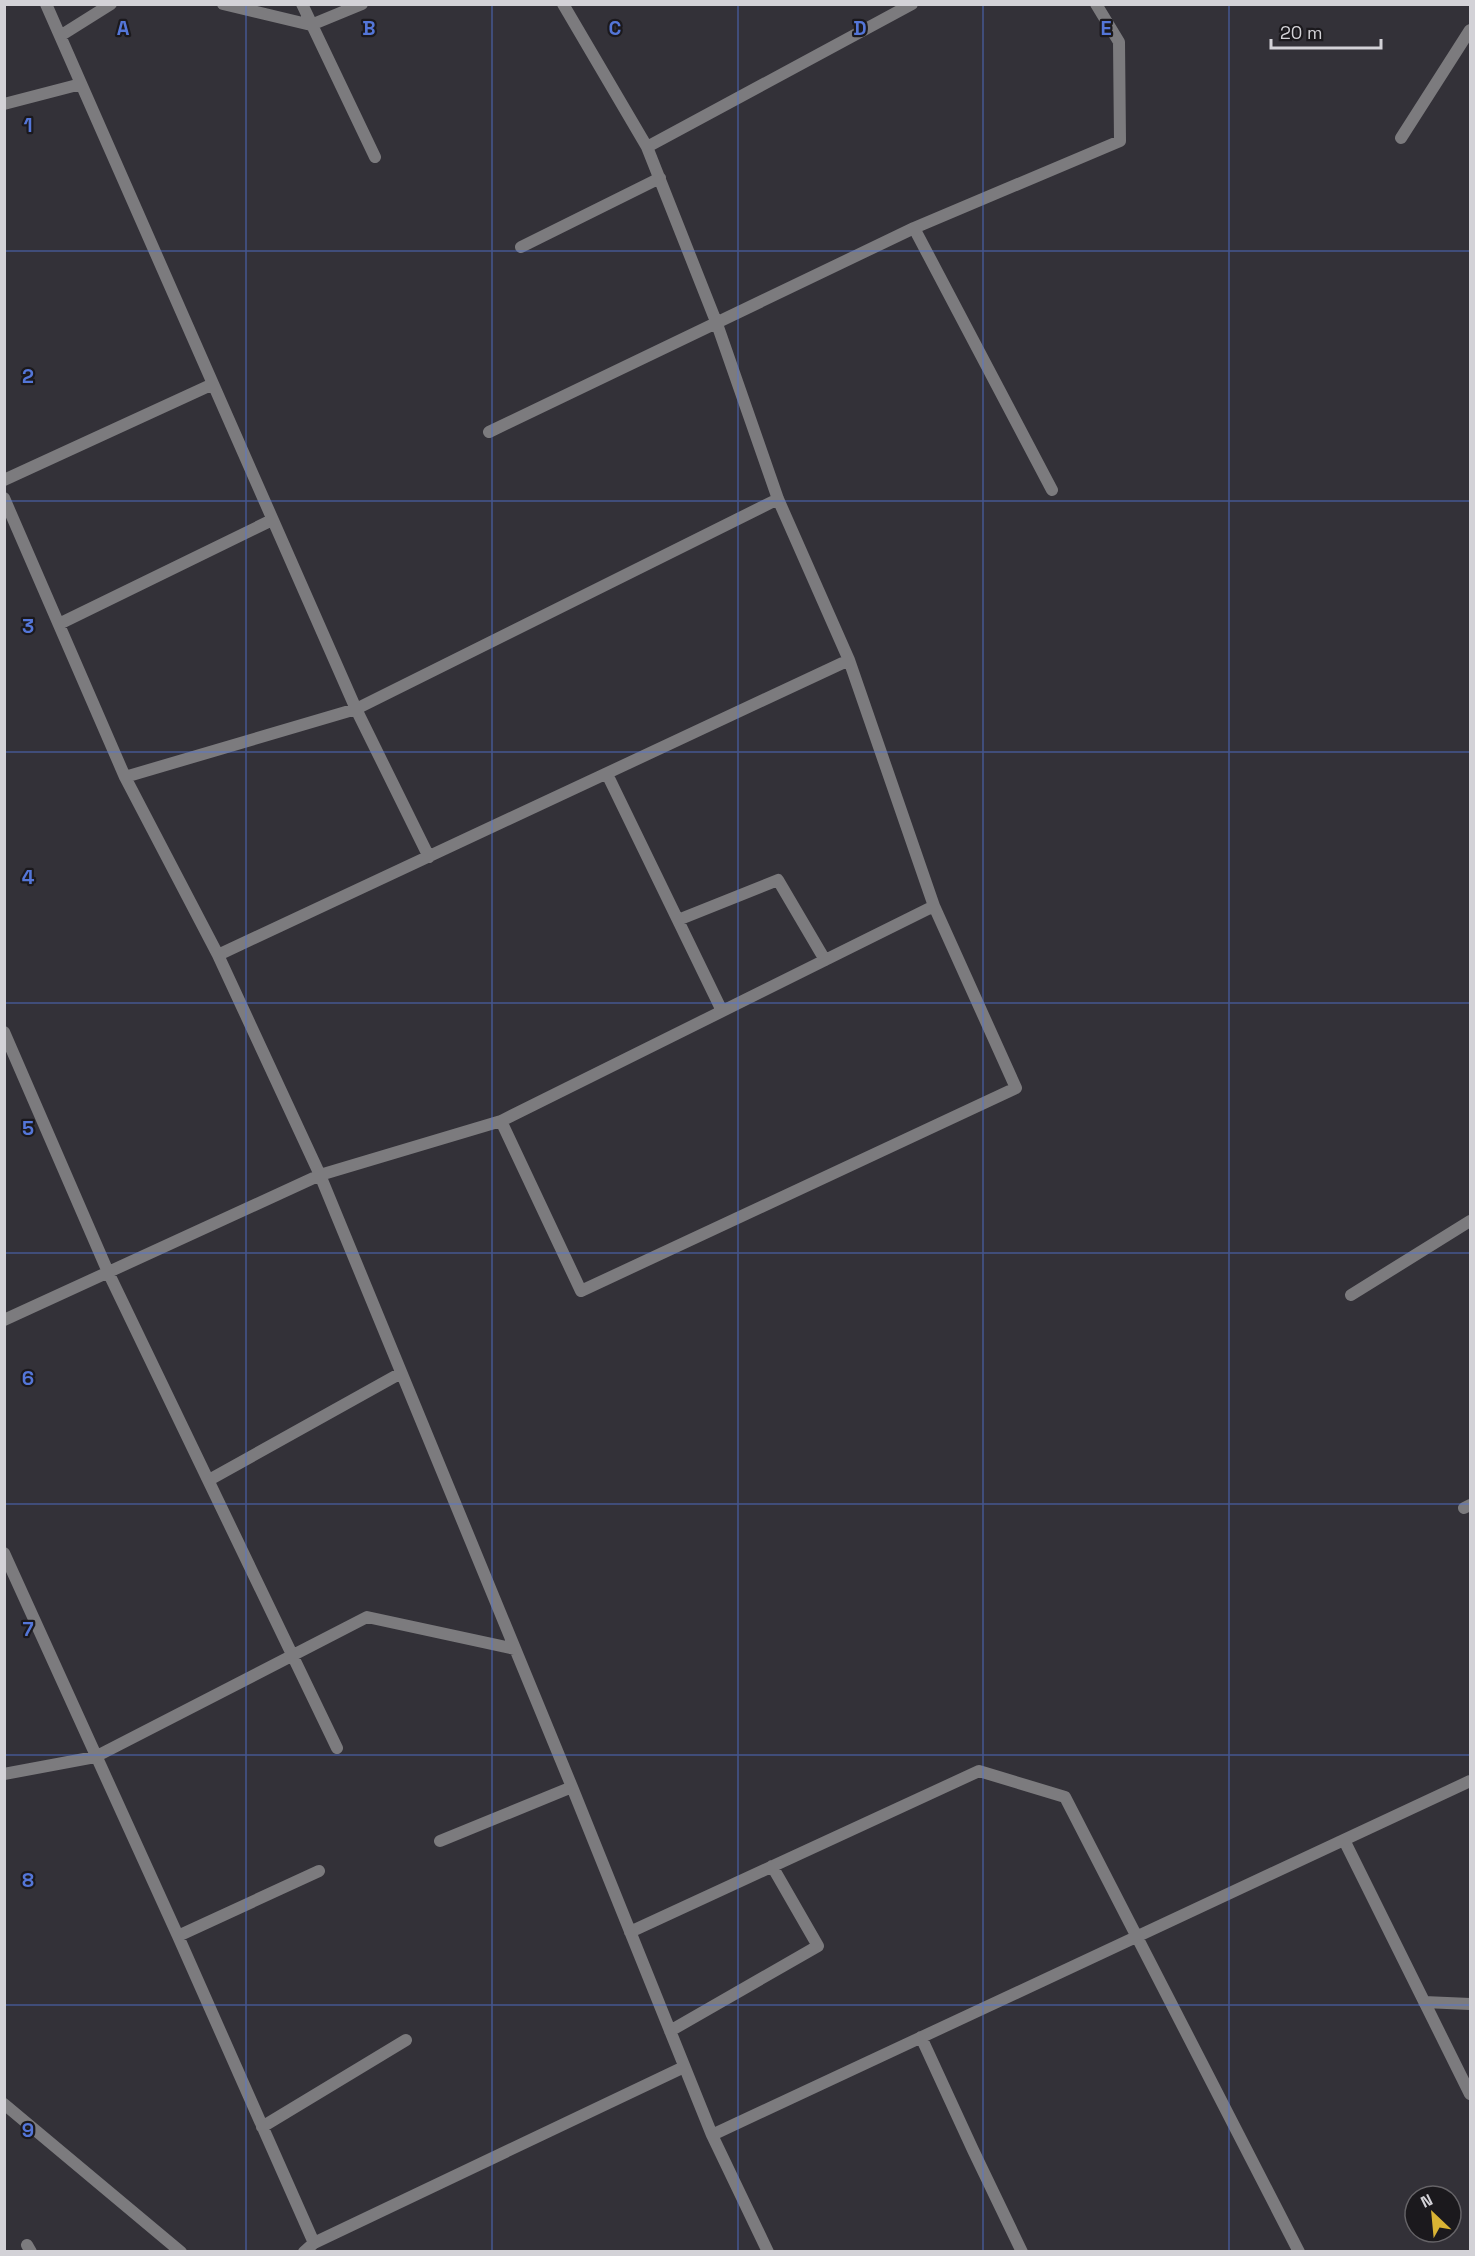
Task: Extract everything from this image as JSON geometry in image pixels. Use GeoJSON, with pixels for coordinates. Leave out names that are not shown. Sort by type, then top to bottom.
{"type":"FeatureCollection","features":[{"type":"Feature","properties":{"kind":"street"},"geometry":{"type":"LineString","coordinates":[[46,4],[356,709],[429,857]]}},
{"type":"Feature","properties":{"kind":"street"},"geometry":{"type":"LineString","coordinates":[[60,36],[111,4]]}},
{"type":"Feature","properties":{"kind":"street"},"geometry":{"type":"LineString","coordinates":[[223,4],[311,25],[362,4]]}},
{"type":"Feature","properties":{"kind":"street"},"geometry":{"type":"LineString","coordinates":[[302,4],[375,157]]}},
{"type":"Feature","properties":{"kind":"street"},"geometry":{"type":"LineString","coordinates":[[501,1121],[581,1291],[1016,1088],[934,906],[849,660],[778,499],[717,324],[660,178],[647,147],[563,4]]}},
{"type":"Feature","properties":{"kind":"street"},"geometry":{"type":"LineString","coordinates":[[647,147],[912,4]]}},
{"type":"Feature","properties":{"kind":"street"},"geometry":{"type":"LineString","coordinates":[[489,432],[914,228],[1120,141],[1119,42],[1096,4]]}},
{"type":"Feature","properties":{"kind":"street"},"geometry":{"type":"LineString","coordinates":[[1401,138],[1470,30]]}},
{"type":"Feature","properties":{"kind":"street"},"geometry":{"type":"LineString","coordinates":[[8,100],[81,84]]}},
{"type":"Feature","properties":{"kind":"street"},"geometry":{"type":"LineString","coordinates":[[521,247],[660,178]]}},
{"type":"Feature","properties":{"kind":"street"},"geometry":{"type":"LineString","coordinates":[[914,228],[1052,490]]}},
{"type":"Feature","properties":{"kind":"street"},"geometry":{"type":"LineString","coordinates":[[4,480],[213,384]]}},
{"type":"Feature","properties":{"kind":"street"},"geometry":{"type":"LineString","coordinates":[[4,498],[126,777],[218,955],[320,1175],[572,1787],[684,2067],[712,2134],[768,2252]]}},
{"type":"Feature","properties":{"kind":"street"},"geometry":{"type":"LineString","coordinates":[[126,777],[356,709],[778,499]]}},
{"type":"Feature","properties":{"kind":"street"},"geometry":{"type":"LineString","coordinates":[[59,624],[272,520]]}},
{"type":"Feature","properties":{"kind":"street"},"geometry":{"type":"LineString","coordinates":[[218,955],[849,660]]}},
{"type":"Feature","properties":{"kind":"street"},"geometry":{"type":"LineString","coordinates":[[607,774],[722,1011]]}},
{"type":"Feature","properties":{"kind":"street"},"geometry":{"type":"LineString","coordinates":[[678,920],[777,880],[825,960]]}},
{"type":"Feature","properties":{"kind":"street"},"geometry":{"type":"LineString","coordinates":[[4,1320],[320,1175],[501,1121],[934,906]]}},
{"type":"Feature","properties":{"kind":"street"},"geometry":{"type":"LineString","coordinates":[[4,1032],[108,1272],[337,1748]]}},
{"type":"Feature","properties":{"kind":"street"},"geometry":{"type":"LineString","coordinates":[[1351,1295],[1470,1221]]}},
{"type":"Feature","properties":{"kind":"street"},"geometry":{"type":"LineString","coordinates":[[208,1480],[401,1372]]}},
{"type":"Feature","properties":{"kind":"street"},"geometry":{"type":"LineString","coordinates":[[4,1553],[262,2127],[309,2247],[684,2067]]}},
{"type":"Feature","properties":{"kind":"street"},"geometry":{"type":"LineString","coordinates":[[4,1774],[95,1757],[367,1617],[515,1649]]}},
{"type":"Feature","properties":{"kind":"street"},"geometry":{"type":"LineString","coordinates":[[630,1932],[979,1771],[1065,1797],[1299,2252]]}},
{"type":"Feature","properties":{"kind":"street"},"geometry":{"type":"LineString","coordinates":[[712,2134],[1470,1781]]}},
{"type":"Feature","properties":{"kind":"street"},"geometry":{"type":"LineString","coordinates":[[440,1841],[572,1787]]}},
{"type":"Feature","properties":{"kind":"street"},"geometry":{"type":"LineString","coordinates":[[1344,1840],[1470,2094]]}},
{"type":"Feature","properties":{"kind":"street"},"geometry":{"type":"LineString","coordinates":[[670,2031],[818,1946],[772,1866]]}},
{"type":"Feature","properties":{"kind":"street"},"geometry":{"type":"LineString","coordinates":[[178,1936],[319,1871]]}},
{"type":"Feature","properties":{"kind":"street"},"geometry":{"type":"LineString","coordinates":[[1424,2002],[1470,2004]]}},
{"type":"Feature","properties":{"kind":"street"},"geometry":{"type":"LineString","coordinates":[[921,2037],[1022,2252]]}},
{"type":"Feature","properties":{"kind":"street"},"geometry":{"type":"LineString","coordinates":[[262,2127],[406,2040]]}},
{"type":"Feature","properties":{"kind":"street"},"geometry":{"type":"LineString","coordinates":[[4,2104],[181,2252]]}}]}
